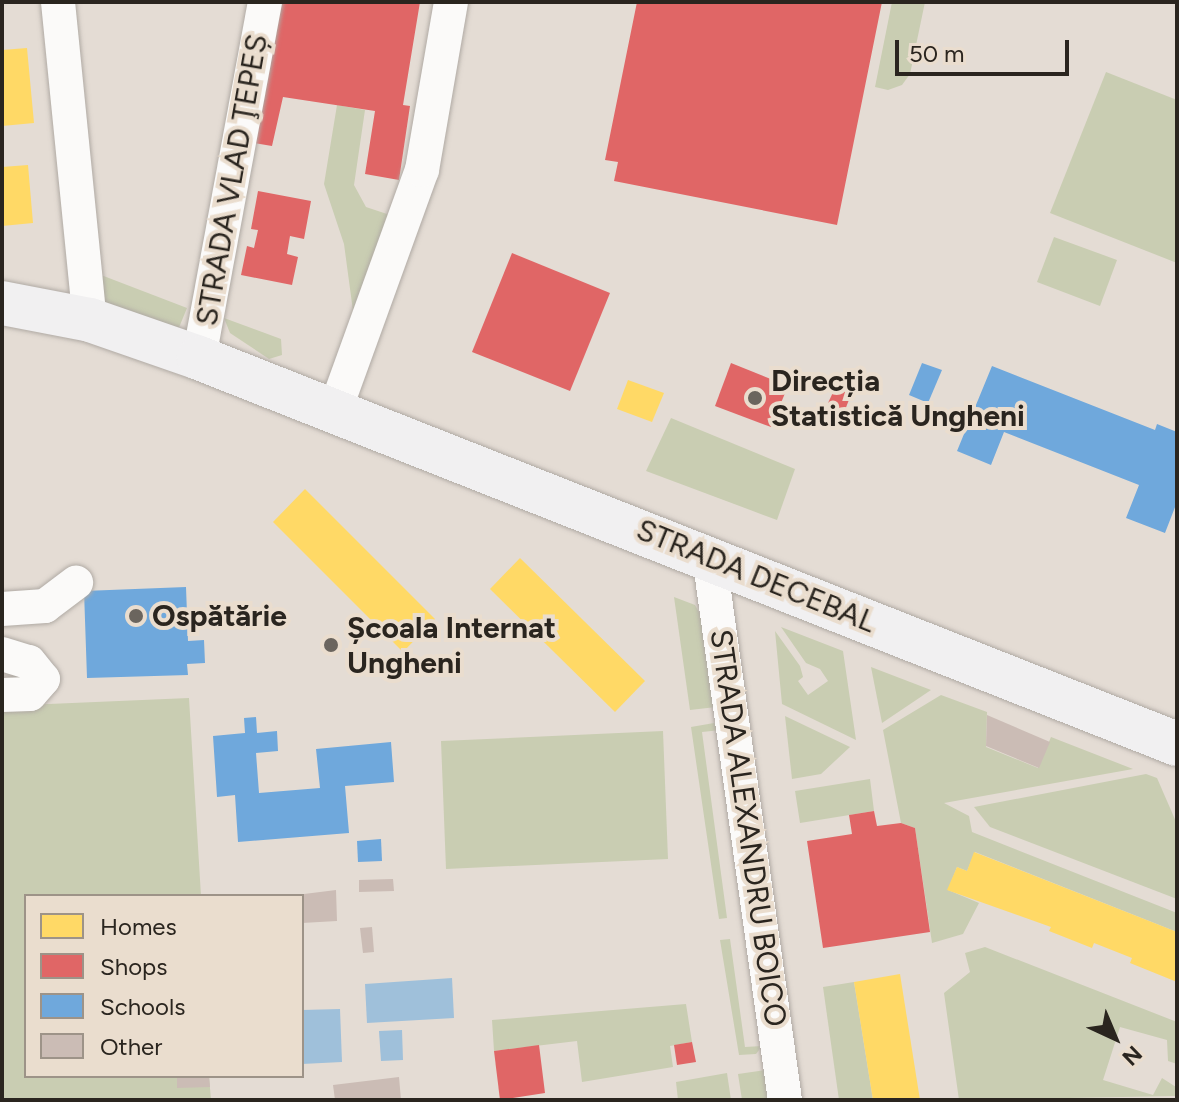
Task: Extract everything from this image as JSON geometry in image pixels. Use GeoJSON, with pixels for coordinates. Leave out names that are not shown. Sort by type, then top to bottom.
{"type":"FeatureCollection","features":[{"type":"Feature","properties":{"kind":"main road","name":"STRADA DECEBAL"},"geometry":{"type":"LineString","coordinates":[[2,303],[90,320],[199,358],[709,556],[1177,744]]}},
{"type":"Feature","properties":{"kind":"street"},"geometry":{"type":"LineString","coordinates":[[58,2],[90,320]]}},
{"type":"Feature","properties":{"kind":"street","name":"STRADA VLAD ŢEPEȘ"},"geometry":{"type":"LineString","coordinates":[[199,358],[265,2]]}},
{"type":"Feature","properties":{"kind":"street"},"geometry":{"type":"LineString","coordinates":[[335,410],[422,170],[451,2]]}},
{"type":"Feature","properties":{"kind":"street","name":"STRADA ALEXANDRU BOICO"},"geometry":{"type":"LineString","coordinates":[[709,556],[785,1100]]}},
{"type":"Feature","properties":{"kind":"street"},"geometry":{"type":"LineString","coordinates":[[2,609],[45,606],[76,583]]}},
{"type":"Feature","properties":{"kind":"street"},"geometry":{"type":"LineString","coordinates":[[2,695],[30,694],[42,685],[37,667],[6,648]]}},
{"type":"Feature","properties":{"kind":"green space"},"geometry":{"type":"Polygon","coordinates":[[[892,2],[925,2],[910,74],[902,85],[888,90],[875,87],[892,2]]]}},
{"type":"Feature","properties":{"kind":"green space"},"geometry":{"type":"Polygon","coordinates":[[[1106,72],[1177,100],[1177,263],[1050,213],[1106,72]]]}},
{"type":"Feature","properties":{"kind":"green space"},"geometry":{"type":"Polygon","coordinates":[[[337,105],[365,110],[354,185],[366,207],[390,215],[353,311],[344,244],[324,184],[337,105]]]}},
{"type":"Feature","properties":{"kind":"green space"},"geometry":{"type":"Polygon","coordinates":[[[1054,237],[1117,260],[1100,306],[1037,282],[1054,237]]]}},
{"type":"Feature","properties":{"kind":"green space"},"geometry":{"type":"Polygon","coordinates":[[[101,275],[187,308],[178,330],[94,302],[101,275]]]}},
{"type":"Feature","properties":{"kind":"green space"},"geometry":{"type":"Polygon","coordinates":[[[224,318],[281,339],[282,355],[269,359],[230,333],[224,318]]]}},
{"type":"Feature","properties":{"kind":"green space"},"geometry":{"type":"Polygon","coordinates":[[[671,418],[795,469],[777,520],[646,471],[671,418]]]}},
{"type":"Feature","properties":{"kind":"green space"},"geometry":{"type":"Polygon","coordinates":[[[674,597],[695,605],[700,614],[716,707],[690,710],[674,597]]]}},
{"type":"Feature","properties":{"kind":"green space"},"geometry":{"type":"Polygon","coordinates":[[[781,627],[843,651],[856,740],[782,704],[775,631],[800,666],[803,677],[798,681],[808,695],[828,681],[820,669],[806,663],[781,627]]]}},
{"type":"Feature","properties":{"kind":"green space"},"geometry":{"type":"Polygon","coordinates":[[[871,667],[931,690],[882,723],[871,667]]]}},
{"type":"Feature","properties":{"kind":"green space"},"geometry":{"type":"Polygon","coordinates":[[[941,695],[987,712],[986,747],[1038,768],[1051,737],[1133,769],[944,803],[969,816],[972,832],[1177,913],[1177,932],[975,852],[967,871],[957,867],[948,890],[979,903],[963,934],[932,943],[915,828],[901,823],[883,730],[941,695]]]}},
{"type":"Feature","properties":{"kind":"green space"},"geometry":{"type":"Polygon","coordinates":[[[189,698],[201,894],[24,894],[24,1078],[209,1078],[211,1100],[2,1100],[2,706],[189,698]]]}},
{"type":"Feature","properties":{"kind":"green space"},"geometry":{"type":"Polygon","coordinates":[[[785,716],[850,747],[821,774],[792,779],[785,716]]]}},
{"type":"Feature","properties":{"kind":"green space"},"geometry":{"type":"Polygon","coordinates":[[[714,723],[721,730],[702,732],[727,918],[719,919],[691,727],[714,723]]]}},
{"type":"Feature","properties":{"kind":"green space"},"geometry":{"type":"Polygon","coordinates":[[[663,731],[668,859],[446,869],[441,741],[663,731]]]}},
{"type":"Feature","properties":{"kind":"green space"},"geometry":{"type":"Polygon","coordinates":[[[1146,774],[1157,778],[1177,824],[1177,899],[990,827],[974,807],[1146,774]]]}},
{"type":"Feature","properties":{"kind":"green space"},"geometry":{"type":"Polygon","coordinates":[[[870,779],[874,811],[800,823],[795,791],[870,779]]]}},
{"type":"Feature","properties":{"kind":"green space"},"geometry":{"type":"Polygon","coordinates":[[[730,939],[745,1047],[762,1046],[756,1054],[739,1055],[720,940],[730,939]]]}},
{"type":"Feature","properties":{"kind":"green space"},"geometry":{"type":"Polygon","coordinates":[[[985,947],[1177,1022],[1177,1064],[1168,1061],[1167,1040],[1120,1027],[1103,1080],[1153,1095],[1162,1078],[1176,1087],[1175,1096],[959,1100],[944,993],[970,972],[965,953],[985,947]]]}},
{"type":"Feature","properties":{"kind":"green space"},"geometry":{"type":"Polygon","coordinates":[[[854,982],[873,1100],[839,1100],[823,987],[854,982]]]}},
{"type":"Feature","properties":{"kind":"green space"},"geometry":{"type":"Polygon","coordinates":[[[686,1004],[692,1042],[670,1046],[673,1067],[582,1082],[577,1041],[494,1051],[492,1020],[686,1004]]]}},
{"type":"Feature","properties":{"kind":"green space"},"geometry":{"type":"Polygon","coordinates":[[[766,1070],[770,1100],[742,1100],[738,1074],[766,1070]]]}},
{"type":"Feature","properties":{"kind":"green space"},"geometry":{"type":"Polygon","coordinates":[[[727,1073],[731,1100],[678,1100],[676,1082],[727,1073]]]}},
{"type":"Feature","properties":{"kind":"water"},"geometry":{"type":"Polygon","coordinates":[[[452,978],[454,1018],[367,1023],[365,984],[452,978]]]}},
{"type":"Feature","properties":{"kind":"water"},"geometry":{"type":"Polygon","coordinates":[[[340,1009],[342,1062],[304,1064],[304,1010],[340,1009]]]}},
{"type":"Feature","properties":{"kind":"water"},"geometry":{"type":"Polygon","coordinates":[[[402,1030],[403,1060],[381,1061],[379,1031],[402,1030]]]}},
{"type":"Feature","properties":{"kind":"building: Homes"},"geometry":{"type":"Polygon","coordinates":[[[27,48],[34,123],[2,126],[2,50],[27,48]]]}},
{"type":"Feature","properties":{"kind":"building: Homes"},"geometry":{"type":"Polygon","coordinates":[[[28,165],[33,223],[2,226],[2,167],[28,165]]]}},
{"type":"Feature","properties":{"kind":"building: Homes"},"geometry":{"type":"Polygon","coordinates":[[[628,380],[664,393],[652,422],[617,409],[628,380]]]}},
{"type":"Feature","properties":{"kind":"building: Homes"},"geometry":{"type":"Polygon","coordinates":[[[305,489],[435,619],[403,652],[273,522],[305,489]]]}},
{"type":"Feature","properties":{"kind":"building: Homes"},"geometry":{"type":"Polygon","coordinates":[[[520,558],[645,681],[615,712],[490,589],[520,558]]]}},
{"type":"Feature","properties":{"kind":"building: Homes"},"geometry":{"type":"Polygon","coordinates":[[[974,852],[1177,932],[1177,982],[1130,963],[1132,958],[1094,943],[1092,948],[1049,931],[1051,927],[947,890],[957,867],[967,871],[974,852]]]}},
{"type":"Feature","properties":{"kind":"building: Homes"},"geometry":{"type":"Polygon","coordinates":[[[900,974],[920,1100],[873,1100],[854,982],[900,974]]]}},
{"type":"Feature","properties":{"kind":"building: Shops"},"geometry":{"type":"Polygon","coordinates":[[[278,2],[420,2],[403,105],[410,106],[399,180],[365,174],[375,111],[283,97],[272,146],[254,143],[278,2]]]}},
{"type":"Feature","properties":{"kind":"building: Shops"},"geometry":{"type":"Polygon","coordinates":[[[637,2],[882,2],[837,225],[614,181],[618,162],[605,160],[637,2]]]}},
{"type":"Feature","properties":{"kind":"building: Shops"},"geometry":{"type":"Polygon","coordinates":[[[258,191],[311,201],[304,239],[290,236],[287,254],[298,257],[292,285],[241,275],[247,246],[254,248],[258,230],[251,229],[258,191]]]}},
{"type":"Feature","properties":{"kind":"building: Shops"},"geometry":{"type":"Polygon","coordinates":[[[512,253],[610,293],[570,391],[472,352],[512,253]]]}},
{"type":"Feature","properties":{"kind":"building: Shops"},"geometry":{"type":"Polygon","coordinates":[[[731,363],[788,386],[771,427],[715,406],[731,363]]]}},
{"type":"Feature","properties":{"kind":"building: Shops"},"geometry":{"type":"Polygon","coordinates":[[[836,386],[852,392],[845,410],[828,403],[836,386]]]}},
{"type":"Feature","properties":{"kind":"building: Shops"},"geometry":{"type":"Polygon","coordinates":[[[874,811],[877,826],[901,823],[915,828],[930,932],[823,948],[807,841],[852,834],[849,815],[874,811]]]}},
{"type":"Feature","properties":{"kind":"building: Shops"},"geometry":{"type":"Polygon","coordinates":[[[692,1042],[696,1062],[677,1065],[674,1045],[692,1042]]]}},
{"type":"Feature","properties":{"kind":"building: Shops"},"geometry":{"type":"Polygon","coordinates":[[[539,1045],[545,1093],[500,1100],[494,1051],[539,1045]]]}},
{"type":"Feature","properties":{"kind":"building: Schools"},"geometry":{"type":"Polygon","coordinates":[[[922,363],[942,370],[928,403],[909,395],[922,363]]]}},
{"type":"Feature","properties":{"kind":"building: Schools"},"geometry":{"type":"Polygon","coordinates":[[[992,366],[1155,430],[1157,424],[1177,432],[1177,502],[1165,533],[1126,518],[1139,485],[1004,432],[991,465],[957,451],[992,366]]]}},
{"type":"Feature","properties":{"kind":"building: Schools","name":"Ospătărie"},"geometry":{"type":"Polygon","coordinates":[[[186,587],[188,641],[204,640],[205,663],[187,664],[188,675],[87,678],[84,591],[186,587]]]}},
{"type":"Feature","properties":{"kind":"building: Schools"},"geometry":{"type":"Polygon","coordinates":[[[256,717],[257,733],[277,731],[278,751],[256,753],[259,793],[320,788],[316,749],[391,742],[394,782],[345,786],[349,833],[238,842],[235,795],[217,797],[213,736],[245,733],[244,718],[256,717]]]}},
{"type":"Feature","properties":{"kind":"building: Schools"},"geometry":{"type":"Polygon","coordinates":[[[381,839],[382,861],[358,862],[357,841],[381,839]]]}},
{"type":"Feature","properties":{"kind":"building: Other"},"geometry":{"type":"Polygon","coordinates":[[[987,715],[1050,742],[1039,768],[986,746],[987,715]]]}},
{"type":"Feature","properties":{"kind":"building: Other"},"geometry":{"type":"Polygon","coordinates":[[[393,879],[394,891],[359,892],[359,880],[393,879]]]}},
{"type":"Feature","properties":{"kind":"building: Other"},"geometry":{"type":"Polygon","coordinates":[[[336,890],[337,921],[304,923],[304,894],[336,890]]]}},
{"type":"Feature","properties":{"kind":"building: Other"},"geometry":{"type":"Polygon","coordinates":[[[372,927],[374,952],[363,953],[360,928],[372,927]]]}},
{"type":"Feature","properties":{"kind":"building: Other"},"geometry":{"type":"Polygon","coordinates":[[[399,1077],[401,1100],[335,1100],[333,1085],[399,1077]]]}},
{"type":"Feature","properties":{"kind":"building: Other"},"geometry":{"type":"Polygon","coordinates":[[[177,1078],[209,1078],[210,1087],[177,1088],[177,1078]]]}},
{"type":"Feature","properties":{"kind":"place","name":"Direcția Statistică Ungheni"},"geometry":{"type":"Point","coordinates":[755,398]}},
{"type":"Feature","properties":{"kind":"place","name":"Ospătărie"},"geometry":{"type":"Point","coordinates":[136,616]}},
{"type":"Feature","properties":{"kind":"place","name":"Școala Internat Ungheni"},"geometry":{"type":"Point","coordinates":[331,645]}}]}
